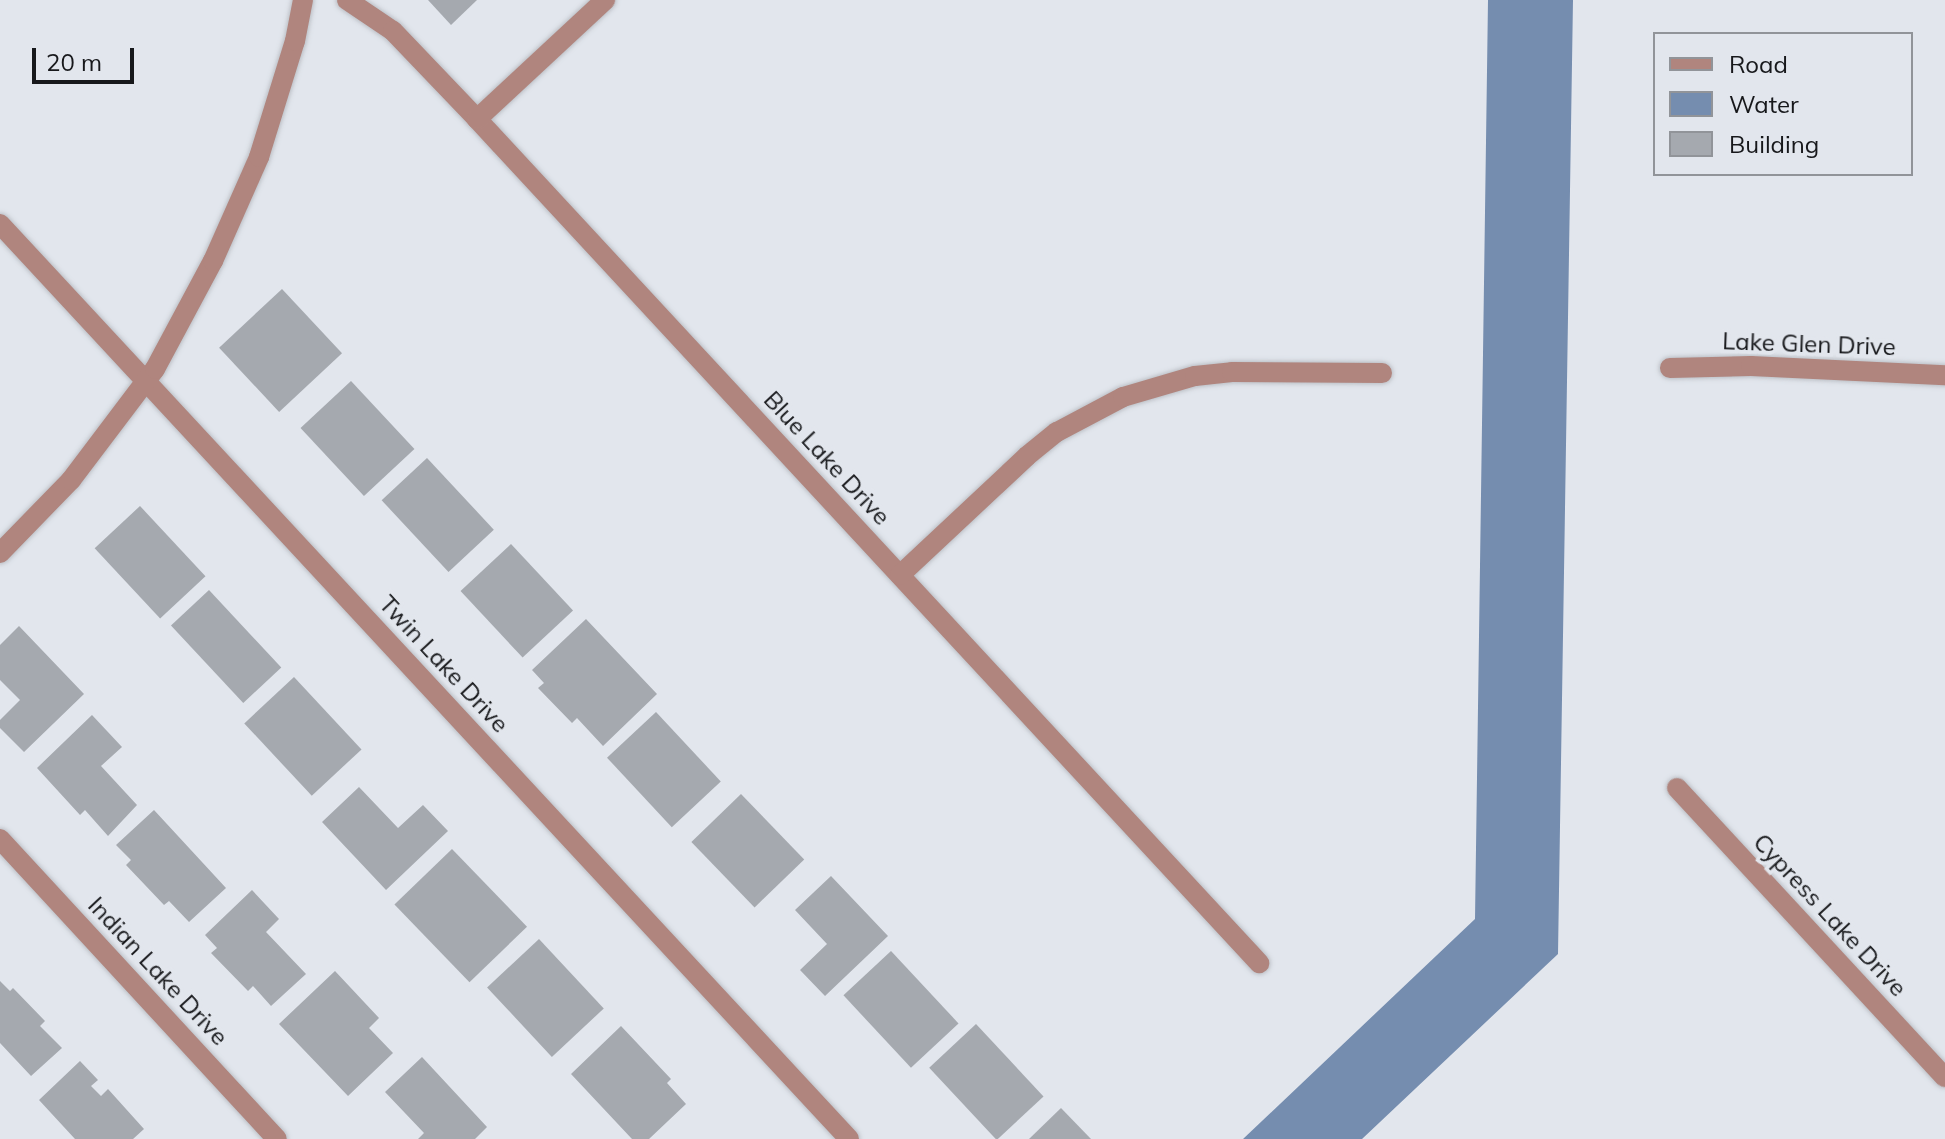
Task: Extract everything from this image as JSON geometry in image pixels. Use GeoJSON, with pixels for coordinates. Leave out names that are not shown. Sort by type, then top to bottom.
{"type":"FeatureCollection","features":[{"type":"Feature","properties":{"kind":"street"},"geometry":{"type":"LineString","coordinates":[[0,553],[71,480],[155,369],[213,261],[259,157],[295,41],[303,0]]}},
{"type":"Feature","properties":{"kind":"street","name":"Blue Lake Drive"},"geometry":{"type":"LineString","coordinates":[[347,0],[393,31],[477,119],[1259,963]]}},
{"type":"Feature","properties":{"kind":"street"},"geometry":{"type":"LineString","coordinates":[[477,119],[605,0]]}},
{"type":"Feature","properties":{"kind":"street","name":"Twin Lake Drive"},"geometry":{"type":"LineString","coordinates":[[0,224],[849,1139]]}},
{"type":"Feature","properties":{"kind":"street","name":"Lake Glen Drive"},"geometry":{"type":"LineString","coordinates":[[1670,368],[1751,366],[1945,375]]}},
{"type":"Feature","properties":{"kind":"street"},"geometry":{"type":"LineString","coordinates":[[900,575],[1027,456],[1057,432],[1123,397],[1195,376],[1232,372],[1382,373]]}},
{"type":"Feature","properties":{"kind":"street","name":"Cypress Lake Drive"},"geometry":{"type":"LineString","coordinates":[[1677,788],[1945,1077]]}},
{"type":"Feature","properties":{"kind":"street","name":"Indian Lake Drive"},"geometry":{"type":"LineString","coordinates":[[0,839],[277,1139]]}},
{"type":"Feature","properties":{"kind":"water"},"geometry":{"type":"Polygon","coordinates":[[[1488,0],[1573,0],[1558,954],[1362,1139],[1243,1139],[1475,919],[1488,0]]]}},
{"type":"Feature","properties":{"kind":"building"},"geometry":{"type":"Polygon","coordinates":[[[428,0],[477,0],[451,25],[428,0]]]}},
{"type":"Feature","properties":{"kind":"building"},"geometry":{"type":"Polygon","coordinates":[[[282,289],[342,353],[279,412],[219,348],[282,289]]]}},
{"type":"Feature","properties":{"kind":"building"},"geometry":{"type":"Polygon","coordinates":[[[351,381],[414,449],[364,496],[301,428],[351,381]]]}},
{"type":"Feature","properties":{"kind":"building"},"geometry":{"type":"Polygon","coordinates":[[[427,458],[494,530],[448,572],[382,500],[427,458]]]}},
{"type":"Feature","properties":{"kind":"building"},"geometry":{"type":"Polygon","coordinates":[[[140,506],[205,576],[160,618],[95,548],[140,506]]]}},
{"type":"Feature","properties":{"kind":"building"},"geometry":{"type":"Polygon","coordinates":[[[511,544],[573,611],[523,658],[461,591],[511,544]]]}},
{"type":"Feature","properties":{"kind":"building"},"geometry":{"type":"Polygon","coordinates":[[[209,590],[281,668],[243,703],[171,625],[209,590]]]}},
{"type":"Feature","properties":{"kind":"building"},"geometry":{"type":"Polygon","coordinates":[[[586,619],[657,694],[603,746],[577,718],[572,723],[538,688],[544,683],[532,670],[586,619]]]}},
{"type":"Feature","properties":{"kind":"building"},"geometry":{"type":"Polygon","coordinates":[[[19,626],[84,694],[24,752],[0,728],[0,720],[20,700],[0,680],[0,645],[19,626]]]}},
{"type":"Feature","properties":{"kind":"building"},"geometry":{"type":"Polygon","coordinates":[[[294,677],[362,749],[312,796],[244,723],[294,677]]]}},
{"type":"Feature","properties":{"kind":"building"},"geometry":{"type":"Polygon","coordinates":[[[656,712],[721,781],[672,827],[607,758],[656,712]]]}},
{"type":"Feature","properties":{"kind":"building"},"geometry":{"type":"Polygon","coordinates":[[[92,715],[122,747],[101,766],[137,805],[108,836],[85,810],[80,815],[37,768],[92,715]]]}},
{"type":"Feature","properties":{"kind":"building"},"geometry":{"type":"Polygon","coordinates":[[[359,787],[398,828],[423,805],[448,831],[386,890],[322,822],[359,787]]]}},
{"type":"Feature","properties":{"kind":"building"},"geometry":{"type":"Polygon","coordinates":[[[741,794],[804,859],[755,907],[691,842],[741,794]]]}},
{"type":"Feature","properties":{"kind":"building"},"geometry":{"type":"Polygon","coordinates":[[[154,810],[226,888],[189,922],[169,901],[164,905],[126,865],[131,860],[116,845],[154,810]]]}},
{"type":"Feature","properties":{"kind":"building"},"geometry":{"type":"Polygon","coordinates":[[[452,849],[527,927],[469,982],[394,905],[452,849]]]}},
{"type":"Feature","properties":{"kind":"building"},"geometry":{"type":"Polygon","coordinates":[[[831,876],[888,936],[825,996],[800,970],[827,944],[795,910],[831,876]]]}},
{"type":"Feature","properties":{"kind":"building"},"geometry":{"type":"Polygon","coordinates":[[[252,890],[279,919],[266,932],[306,974],[271,1006],[253,986],[248,991],[211,953],[217,948],[205,935],[252,890]]]}},
{"type":"Feature","properties":{"kind":"building"},"geometry":{"type":"Polygon","coordinates":[[[539,939],[604,1008],[552,1057],[487,987],[539,939]]]}},
{"type":"Feature","properties":{"kind":"building"},"geometry":{"type":"Polygon","coordinates":[[[891,951],[959,1023],[911,1068],[843,995],[891,951]]]}},
{"type":"Feature","properties":{"kind":"building"},"geometry":{"type":"Polygon","coordinates":[[[335,971],[379,1018],[369,1028],[393,1053],[348,1096],[279,1024],[335,971]]]}},
{"type":"Feature","properties":{"kind":"building"},"geometry":{"type":"Polygon","coordinates":[[[0,981],[10,991],[13,988],[45,1021],[40,1026],[62,1048],[31,1076],[0,1043],[0,981]]]}},
{"type":"Feature","properties":{"kind":"building"},"geometry":{"type":"Polygon","coordinates":[[[976,1024],[1044,1096],[996,1139],[929,1068],[976,1024]]]}},
{"type":"Feature","properties":{"kind":"building"},"geometry":{"type":"Polygon","coordinates":[[[621,1026],[671,1079],[667,1083],[686,1104],[649,1139],[632,1139],[571,1074],[621,1026]]]}},
{"type":"Feature","properties":{"kind":"building"},"geometry":{"type":"Polygon","coordinates":[[[422,1057],[487,1127],[475,1139],[418,1139],[424,1133],[385,1092],[422,1057]]]}},
{"type":"Feature","properties":{"kind":"building"},"geometry":{"type":"Polygon","coordinates":[[[80,1061],[98,1080],[91,1086],[101,1096],[108,1089],[144,1129],[133,1139],[75,1139],[39,1100],[80,1061]]]}},
{"type":"Feature","properties":{"kind":"building"},"geometry":{"type":"Polygon","coordinates":[[[1061,1108],[1091,1139],[1029,1139],[1061,1108]]]}}]}
